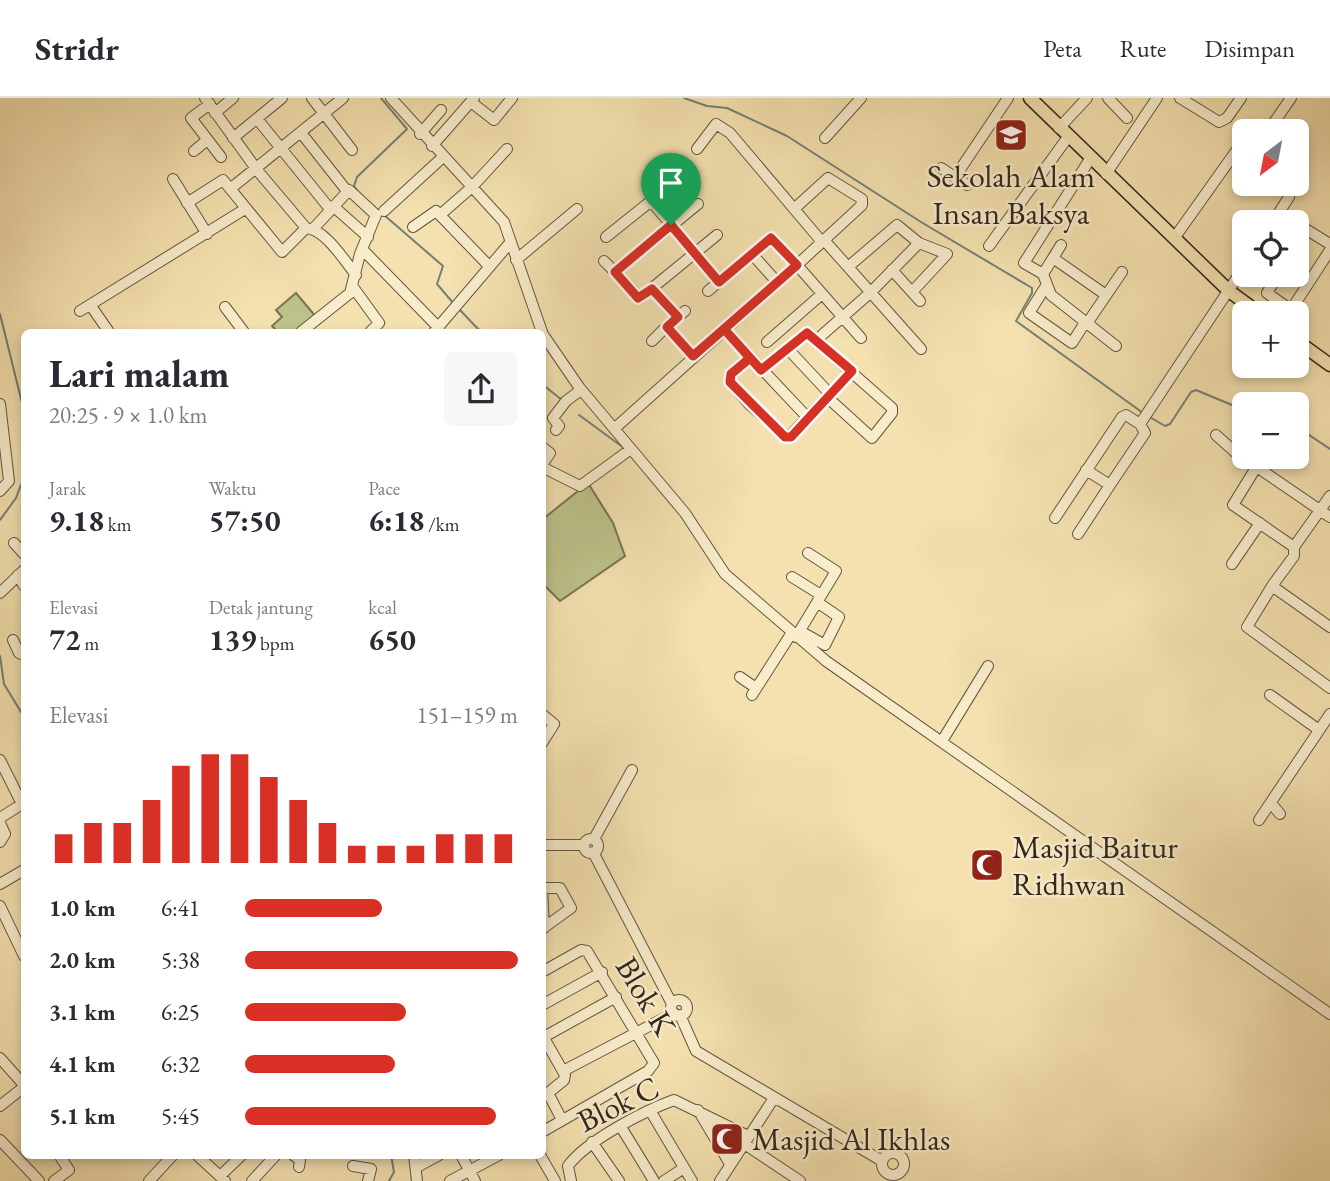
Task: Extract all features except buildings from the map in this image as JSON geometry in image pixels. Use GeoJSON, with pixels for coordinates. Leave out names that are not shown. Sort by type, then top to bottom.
{"type":"FeatureCollection","features":[{"type":"Feature","properties":{"kind":"main road"},"geometry":{"type":"LineString","coordinates":[[1030,98],[1090,159],[1243,301]]}},
{"type":"Feature","properties":{"kind":"main road"},"geometry":{"type":"LineString","coordinates":[[1309,350],[1330,365]]}},
{"type":"Feature","properties":{"kind":"street"},"geometry":{"type":"LineString","coordinates":[[221,157],[191,118],[210,105],[233,98]]}},
{"type":"Feature","properties":{"kind":"street"},"geometry":{"type":"LineString","coordinates":[[233,138],[282,98]]}},
{"type":"Feature","properties":{"kind":"street"},"geometry":{"type":"LineString","coordinates":[[312,98],[352,150]]}},
{"type":"Feature","properties":{"kind":"street"},"geometry":{"type":"LineString","coordinates":[[230,188],[257,170],[343,98]]}},
{"type":"Feature","properties":{"kind":"street"},"geometry":{"type":"LineString","coordinates":[[432,146],[472,100],[494,120],[512,98]]}},
{"type":"Feature","properties":{"kind":"street"},"geometry":{"type":"LineString","coordinates":[[825,138],[861,98]]}},
{"type":"Feature","properties":{"kind":"street"},"geometry":{"type":"LineString","coordinates":[[955,177],[1008,98]]}},
{"type":"Feature","properties":{"kind":"street"},"geometry":{"type":"LineString","coordinates":[[989,246],[1087,98]]}},
{"type":"Feature","properties":{"kind":"street"},"geometry":{"type":"LineString","coordinates":[[1108,98],[1127,118]]}},
{"type":"Feature","properties":{"kind":"street"},"geometry":{"type":"LineString","coordinates":[[1106,174],[1157,98]]}},
{"type":"Feature","properties":{"kind":"street"},"geometry":{"type":"LineString","coordinates":[[1180,98],[1219,122],[1227,118],[1241,98]]}},
{"type":"Feature","properties":{"kind":"street"},"geometry":{"type":"LineString","coordinates":[[1276,119],[1291,98]]}},
{"type":"Feature","properties":{"kind":"street"},"geometry":{"type":"LineString","coordinates":[[396,100],[420,134],[503,222],[541,329]]}},
{"type":"Feature","properties":{"kind":"street"},"geometry":{"type":"LineString","coordinates":[[210,105],[257,170],[356,275]]}},
{"type":"Feature","properties":{"kind":"street"},"geometry":{"type":"LineString","coordinates":[[420,134],[441,110]]}},
{"type":"Feature","properties":{"kind":"street"},"geometry":{"type":"LineString","coordinates":[[258,120],[331,207],[368,237]]}},
{"type":"Feature","properties":{"kind":"street"},"geometry":{"type":"LineString","coordinates":[[697,149],[714,125],[731,134],[794,209],[921,349]]}},
{"type":"Feature","properties":{"kind":"street"},"geometry":{"type":"LineString","coordinates":[[302,134],[347,191]]}},
{"type":"Feature","properties":{"kind":"street"},"geometry":{"type":"LineString","coordinates":[[194,151],[207,140]]}},
{"type":"Feature","properties":{"kind":"street"},"geometry":{"type":"LineString","coordinates":[[440,215],[472,187],[507,149]]}},
{"type":"Feature","properties":{"kind":"street"},"geometry":{"type":"LineString","coordinates":[[384,211],[443,157]]}},
{"type":"Feature","properties":{"kind":"street"},"geometry":{"type":"LineString","coordinates":[[1175,237],[1232,157]]}},
{"type":"Feature","properties":{"kind":"street"},"geometry":{"type":"LineString","coordinates":[[1090,159],[1024,263],[1042,274],[1051,295],[1116,345]]}},
{"type":"Feature","properties":{"kind":"street"},"geometry":{"type":"LineString","coordinates":[[941,169],[967,185]]}},
{"type":"Feature","properties":{"kind":"street"},"geometry":{"type":"LineString","coordinates":[[614,429],[653,397],[693,356],[862,205],[862,199],[828,178],[794,209]]}},
{"type":"Feature","properties":{"kind":"street"},"geometry":{"type":"LineString","coordinates":[[173,179],[207,234]]}},
{"type":"Feature","properties":{"kind":"street"},"geometry":{"type":"LineString","coordinates":[[187,203],[219,181],[226,181],[245,209],[282,252],[347,191],[353,191],[375,211],[356,275],[355,289],[379,323],[373,329]]}},
{"type":"Feature","properties":{"kind":"street"},"geometry":{"type":"LineString","coordinates":[[606,237],[676,181]]}},
{"type":"Feature","properties":{"kind":"street"},"geometry":{"type":"LineString","coordinates":[[1281,210],[1289,197]]}},
{"type":"Feature","properties":{"kind":"street"},"geometry":{"type":"LineString","coordinates":[[651,201],[719,282]]}},
{"type":"Feature","properties":{"kind":"street"},"geometry":{"type":"LineString","coordinates":[[615,272],[698,204]]}},
{"type":"Feature","properties":{"kind":"street"},"geometry":{"type":"LineString","coordinates":[[80,311],[245,209]]}},
{"type":"Feature","properties":{"kind":"street"},"geometry":{"type":"LineString","coordinates":[[516,260],[577,209]]}},
{"type":"Feature","properties":{"kind":"street"},"geometry":{"type":"LineString","coordinates":[[413,227],[435,211],[489,266]]}},
{"type":"Feature","properties":{"kind":"street"},"geometry":{"type":"LineString","coordinates":[[848,267],[895,225],[919,243],[947,254],[912,292]]}},
{"type":"Feature","properties":{"kind":"street"},"geometry":{"type":"LineString","coordinates":[[1309,231],[1330,244]]}},
{"type":"Feature","properties":{"kind":"street"},"geometry":{"type":"LineString","coordinates":[[604,261],[638,298],[717,235]]}},
{"type":"Feature","properties":{"kind":"street"},"geometry":{"type":"LineString","coordinates":[[708,291],[771,238],[861,338]]}},
{"type":"Feature","properties":{"kind":"street"},"geometry":{"type":"LineString","coordinates":[[822,335],[870,293],[919,243]]}},
{"type":"Feature","properties":{"kind":"street"},"geometry":{"type":"LineString","coordinates":[[437,329],[509,244]]}},
{"type":"Feature","properties":{"kind":"street"},"geometry":{"type":"LineString","coordinates":[[1042,274],[1061,245]]}},
{"type":"Feature","properties":{"kind":"street"},"geometry":{"type":"LineString","coordinates":[[364,250],[435,329]]}},
{"type":"Feature","properties":{"kind":"street"},"geometry":{"type":"LineString","coordinates":[[1297,301],[1330,250]]}},
{"type":"Feature","properties":{"kind":"street"},"geometry":{"type":"LineString","coordinates":[[752,254],[777,282]]}},
{"type":"Feature","properties":{"kind":"street"},"geometry":{"type":"LineString","coordinates":[[1053,258],[1106,295]]}},
{"type":"Feature","properties":{"kind":"street"},"geometry":{"type":"LineString","coordinates":[[892,270],[920,301]]}},
{"type":"Feature","properties":{"kind":"street"},"geometry":{"type":"LineString","coordinates":[[1046,286],[1029,313],[1072,343],[1122,272]]}},
{"type":"Feature","properties":{"kind":"street"},"geometry":{"type":"LineString","coordinates":[[1078,534],[1145,433],[1144,418],[1232,286]]}},
{"type":"Feature","properties":{"kind":"street"},"geometry":{"type":"LineString","coordinates":[[1271,287],[1267,293],[1277,301]]}},
{"type":"Feature","properties":{"kind":"street"},"geometry":{"type":"LineString","coordinates":[[305,329],[355,289]]}},
{"type":"Feature","properties":{"kind":"street"},"geometry":{"type":"LineString","coordinates":[[652,289],[682,314],[652,341]]}},
{"type":"Feature","properties":{"kind":"street"},"geometry":{"type":"LineString","coordinates":[[767,342],[822,295]]}},
{"type":"Feature","properties":{"kind":"street"},"geometry":{"type":"LineString","coordinates":[[90,306],[107,329]]}},
{"type":"Feature","properties":{"kind":"street"},"geometry":{"type":"LineString","coordinates":[[225,307],[242,329]]}},
{"type":"Feature","properties":{"kind":"street"},"geometry":{"type":"LineString","coordinates":[[667,327],[693,356]]}},
{"type":"Feature","properties":{"kind":"street"},"geometry":{"type":"LineString","coordinates":[[724,329],[808,418]]}},
{"type":"Feature","properties":{"kind":"street"},"geometry":{"type":"LineString","coordinates":[[761,370],[787,348],[807,333],[893,410],[874,437],[869,437],[787,348]]}},
{"type":"Feature","properties":{"kind":"street"},"geometry":{"type":"LineString","coordinates":[[546,339],[581,390],[685,513],[725,575],[795,634],[942,741],[1330,1014]]}},
{"type":"Feature","properties":{"kind":"street"},"geometry":{"type":"LineString","coordinates":[[750,358],[729,378],[750,405],[788,438],[852,371]]}},
{"type":"Feature","properties":{"kind":"street"},"geometry":{"type":"LineString","coordinates":[[556,430],[559,425],[553,418],[566,401],[581,390]]}},
{"type":"Feature","properties":{"kind":"street"},"geometry":{"type":"LineString","coordinates":[[0,404],[9,481],[0,491]]}},
{"type":"Feature","properties":{"kind":"street"},"geometry":{"type":"LineString","coordinates":[[1055,518],[1122,417],[1126,415],[1144,418]]}},
{"type":"Feature","properties":{"kind":"street"},"geometry":{"type":"LineString","coordinates":[[1216,435],[1232,447]]}},
{"type":"Feature","properties":{"kind":"street"},"geometry":{"type":"LineString","coordinates":[[546,469],[580,486],[631,449]]}},
{"type":"Feature","properties":{"kind":"street"},"geometry":{"type":"LineString","coordinates":[[1255,469],[1233,505],[1294,547]]}},
{"type":"Feature","properties":{"kind":"street"},"geometry":{"type":"LineString","coordinates":[[1261,469],[1330,517]]}},
{"type":"Feature","properties":{"kind":"street"},"geometry":{"type":"LineString","coordinates":[[1086,470],[1110,485]]}},
{"type":"Feature","properties":{"kind":"street"},"geometry":{"type":"LineString","coordinates":[[1330,496],[1294,547],[1294,556],[1247,627],[1330,688]]}},
{"type":"Feature","properties":{"kind":"street"},"geometry":{"type":"LineString","coordinates":[[1232,564],[1260,523]]}},
{"type":"Feature","properties":{"kind":"street"},"geometry":{"type":"LineString","coordinates":[[14,543],[21,551]]}},
{"type":"Feature","properties":{"kind":"street"},"geometry":{"type":"LineString","coordinates":[[740,677],[754,692],[835,571],[808,554]]}},
{"type":"Feature","properties":{"kind":"street"},"geometry":{"type":"LineString","coordinates":[[0,593],[21,572]]}},
{"type":"Feature","properties":{"kind":"street"},"geometry":{"type":"LineString","coordinates":[[792,577],[839,617],[825,645],[795,634]]}},
{"type":"Feature","properties":{"kind":"street"},"geometry":{"type":"LineString","coordinates":[[1272,586],[1330,627]]}},
{"type":"Feature","properties":{"kind":"street"},"geometry":{"type":"LineString","coordinates":[[13,640],[21,654]]}},
{"type":"Feature","properties":{"kind":"street"},"geometry":{"type":"LineString","coordinates":[[942,741],[988,666]]}},
{"type":"Feature","properties":{"kind":"street"},"geometry":{"type":"LineString","coordinates":[[1270,695],[1319,730]]}},
{"type":"Feature","properties":{"kind":"street"},"geometry":{"type":"LineString","coordinates":[[1259,820],[1330,714]]}},
{"type":"Feature","properties":{"kind":"street"},"geometry":{"type":"LineString","coordinates":[[546,717],[554,724],[546,737]]}},
{"type":"Feature","properties":{"kind":"street"},"geometry":{"type":"LineString","coordinates":[[0,760],[21,802]]}},
{"type":"Feature","properties":{"kind":"street"},"geometry":{"type":"LineString","coordinates":[[593,852],[597,847],[594,839],[632,770]]}},
{"type":"Feature","properties":{"kind":"street"},"geometry":{"type":"LineString","coordinates":[[1271,803],[1279,814]]}},
{"type":"Feature","properties":{"kind":"street"},"geometry":{"type":"LineString","coordinates":[[0,842],[5,837],[0,821],[21,805]]}},
{"type":"Feature","properties":{"kind":"street"},"geometry":{"type":"LineString","coordinates":[[583,845],[588,839],[594,839]]}},
{"type":"Feature","properties":{"kind":"street"},"geometry":{"type":"LineString","coordinates":[[546,845],[583,845]]}},
{"type":"Feature","properties":{"kind":"street"},"geometry":{"type":"LineString","coordinates":[[583,845],[586,851],[593,852]]}},
{"type":"Feature","properties":{"kind":"street"},"geometry":{"type":"LineString","coordinates":[[593,852],[696,1051],[882,1161],[886,1178],[902,1172],[902,1158],[889,1154],[882,1161]]}},
{"type":"Feature","properties":{"kind":"street"},"geometry":{"type":"LineString","coordinates":[[0,884],[21,872]]}},
{"type":"Feature","properties":{"kind":"street"},"geometry":{"type":"LineString","coordinates":[[546,888],[560,888],[571,908],[546,926]]}},
{"type":"Feature","properties":{"kind":"street"},"geometry":{"type":"LineString","coordinates":[[0,906],[21,950]]}},
{"type":"Feature","properties":{"kind":"street","name":"Blok K"},"geometry":{"type":"LineString","coordinates":[[546,970],[578,951],[587,951],[653,1059],[652,1069],[546,1130]]}},
{"type":"Feature","properties":{"kind":"street"},"geometry":{"type":"LineString","coordinates":[[546,1003],[602,972]]}},
{"type":"Feature","properties":{"kind":"street"},"geometry":{"type":"LineString","coordinates":[[546,1036],[616,997]]}},
{"type":"Feature","properties":{"kind":"street"},"geometry":{"type":"LineString","coordinates":[[563,1071],[674,1010]]}},
{"type":"Feature","properties":{"kind":"street"},"geometry":{"type":"LineString","coordinates":[[546,1043],[563,1071],[564,1080],[548,1090],[549,1101],[562,1120]]}},
{"type":"Feature","properties":{"kind":"street"},"geometry":{"type":"LineString","coordinates":[[0,1058],[21,1082]]}},
{"type":"Feature","properties":{"kind":"street"},"geometry":{"type":"LineString","coordinates":[[0,1106],[21,1088]]}},
{"type":"Feature","properties":{"kind":"street"},"geometry":{"type":"LineString","coordinates":[[721,1181],[771,1097]]}},
{"type":"Feature","properties":{"kind":"street","name":"Blok C"},"geometry":{"type":"LineString","coordinates":[[571,1181],[568,1166],[592,1142],[674,1100],[698,1110],[746,1139],[800,1181]]}},
{"type":"Feature","properties":{"kind":"street"},"geometry":{"type":"LineString","coordinates":[[698,1110],[730,1164]]}},
{"type":"Feature","properties":{"kind":"street"},"geometry":{"type":"LineString","coordinates":[[651,1112],[692,1181]]}},
{"type":"Feature","properties":{"kind":"street"},"geometry":{"type":"LineString","coordinates":[[621,1127],[654,1181]]}},
{"type":"Feature","properties":{"kind":"street"},"geometry":{"type":"LineString","coordinates":[[0,1140],[38,1181]]}},
{"type":"Feature","properties":{"kind":"street"},"geometry":{"type":"LineString","coordinates":[[592,1142],[619,1181]]}},
{"type":"Feature","properties":{"kind":"street"},"geometry":{"type":"LineString","coordinates":[[54,1181],[70,1168],[62,1159]]}},
{"type":"Feature","properties":{"kind":"street"},"geometry":{"type":"LineString","coordinates":[[149,1181],[169,1159]]}},
{"type":"Feature","properties":{"kind":"street"},"geometry":{"type":"LineString","coordinates":[[201,1159],[222,1179],[239,1159]]}},
{"type":"Feature","properties":{"kind":"street"},"geometry":{"type":"LineString","coordinates":[[252,1181],[272,1159]]}},
{"type":"Feature","properties":{"kind":"street"},"geometry":{"type":"LineString","coordinates":[[299,1159],[299,1167]]}},
{"type":"Feature","properties":{"kind":"street"},"geometry":{"type":"LineString","coordinates":[[415,1159],[417,1181]]}},
{"type":"Feature","properties":{"kind":"street"},"geometry":{"type":"LineString","coordinates":[[417,1167],[432,1159]]}},
{"type":"Feature","properties":{"kind":"street"},"geometry":{"type":"LineString","coordinates":[[463,1159],[475,1181]]}},
{"type":"Feature","properties":{"kind":"street"},"geometry":{"type":"LineString","coordinates":[[450,1181],[492,1159]]}},
{"type":"Feature","properties":{"kind":"street"},"geometry":{"type":"LineString","coordinates":[[542,1159],[555,1181]]}},
{"type":"Feature","properties":{"kind":"street"},"geometry":{"type":"LineString","coordinates":[[353,1166],[367,1166],[370,1169],[368,1181]]}},
{"type":"Feature","properties":{"kind":"street"},"geometry":{"type":"LineString","coordinates":[[664,1181],[684,1168]]}},
{"type":"Feature","properties":{"kind":"green space"},"geometry":{"type":"Polygon","coordinates":[[[296,293],[317,318],[299,329],[275,329],[272,326],[282,317],[276,310],[296,293]]]}},
{"type":"Feature","properties":{"kind":"green space"},"geometry":{"type":"Polygon","coordinates":[[[588,483],[613,523],[625,556],[560,601],[546,587],[546,517],[588,483]]]}},
{"type":"Feature","properties":{"kind":"waterway"},"geometry":{"type":"LineString","coordinates":[[359,193],[354,186],[357,177],[407,129],[381,98]]}},
{"type":"Feature","properties":{"kind":"waterway"},"geometry":{"type":"LineString","coordinates":[[684,98],[707,106],[727,108],[787,136],[921,222],[1032,288],[1032,293],[1016,321],[1143,413]]}},
{"type":"Feature","properties":{"kind":"waterway"},"geometry":{"type":"LineString","coordinates":[[384,215],[443,266],[437,284],[454,304]]}},
{"type":"Feature","properties":{"kind":"waterway"},"geometry":{"type":"LineString","coordinates":[[458,308],[478,329]]}},
{"type":"Feature","properties":{"kind":"waterway"},"geometry":{"type":"LineString","coordinates":[[0,314],[21,399]]}},
{"type":"Feature","properties":{"kind":"waterway"},"geometry":{"type":"LineString","coordinates":[[546,387],[562,400]]}},
{"type":"Feature","properties":{"kind":"waterway"},"geometry":{"type":"LineString","coordinates":[[1148,416],[1165,426],[1170,424],[1191,392],[1196,390],[1232,405]]}},
{"type":"Feature","properties":{"kind":"waterway"},"geometry":{"type":"LineString","coordinates":[[579,415],[624,448]]}},
{"type":"Feature","properties":{"kind":"waterway"},"geometry":{"type":"LineString","coordinates":[[1309,435],[1330,449]]}},
{"type":"Feature","properties":{"kind":"waterway"},"geometry":{"type":"LineString","coordinates":[[0,520],[16,498],[21,485]]}},
{"type":"Feature","properties":{"kind":"waterway"},"geometry":{"type":"LineString","coordinates":[[0,656],[4,684],[21,712]]}},
{"type":"Feature","properties":{"kind":"waterway"},"geometry":{"type":"LineString","coordinates":[[389,1181],[394,1172],[392,1159]]}},
{"type":"Feature","properties":{"kind":"place","name":"Sekolah Alam Insan Baksya"},"geometry":{"type":"Point","coordinates":[1011,135]}},
{"type":"Feature","properties":{"kind":"place","name":"Masjid Baitur Ridhwan"},"geometry":{"type":"Point","coordinates":[987,865]}},
{"type":"Feature","properties":{"kind":"place","name":"Masjid Al Ikhlas"},"geometry":{"type":"Point","coordinates":[727,1139]}},
{"type":"Feature","properties":{"kind":"route"},"geometry":{"type":"LineString","coordinates":[[671,225],[615,272],[638,298],[652,289],[678,317],[667,327],[693,356],[724,329],[750,358],[731,374],[730,382],[750,405],[785,437],[791,437],[852,371],[807,333],[761,370],[724,329],[797,265],[771,238],[719,282],[671,225]]}}]}
